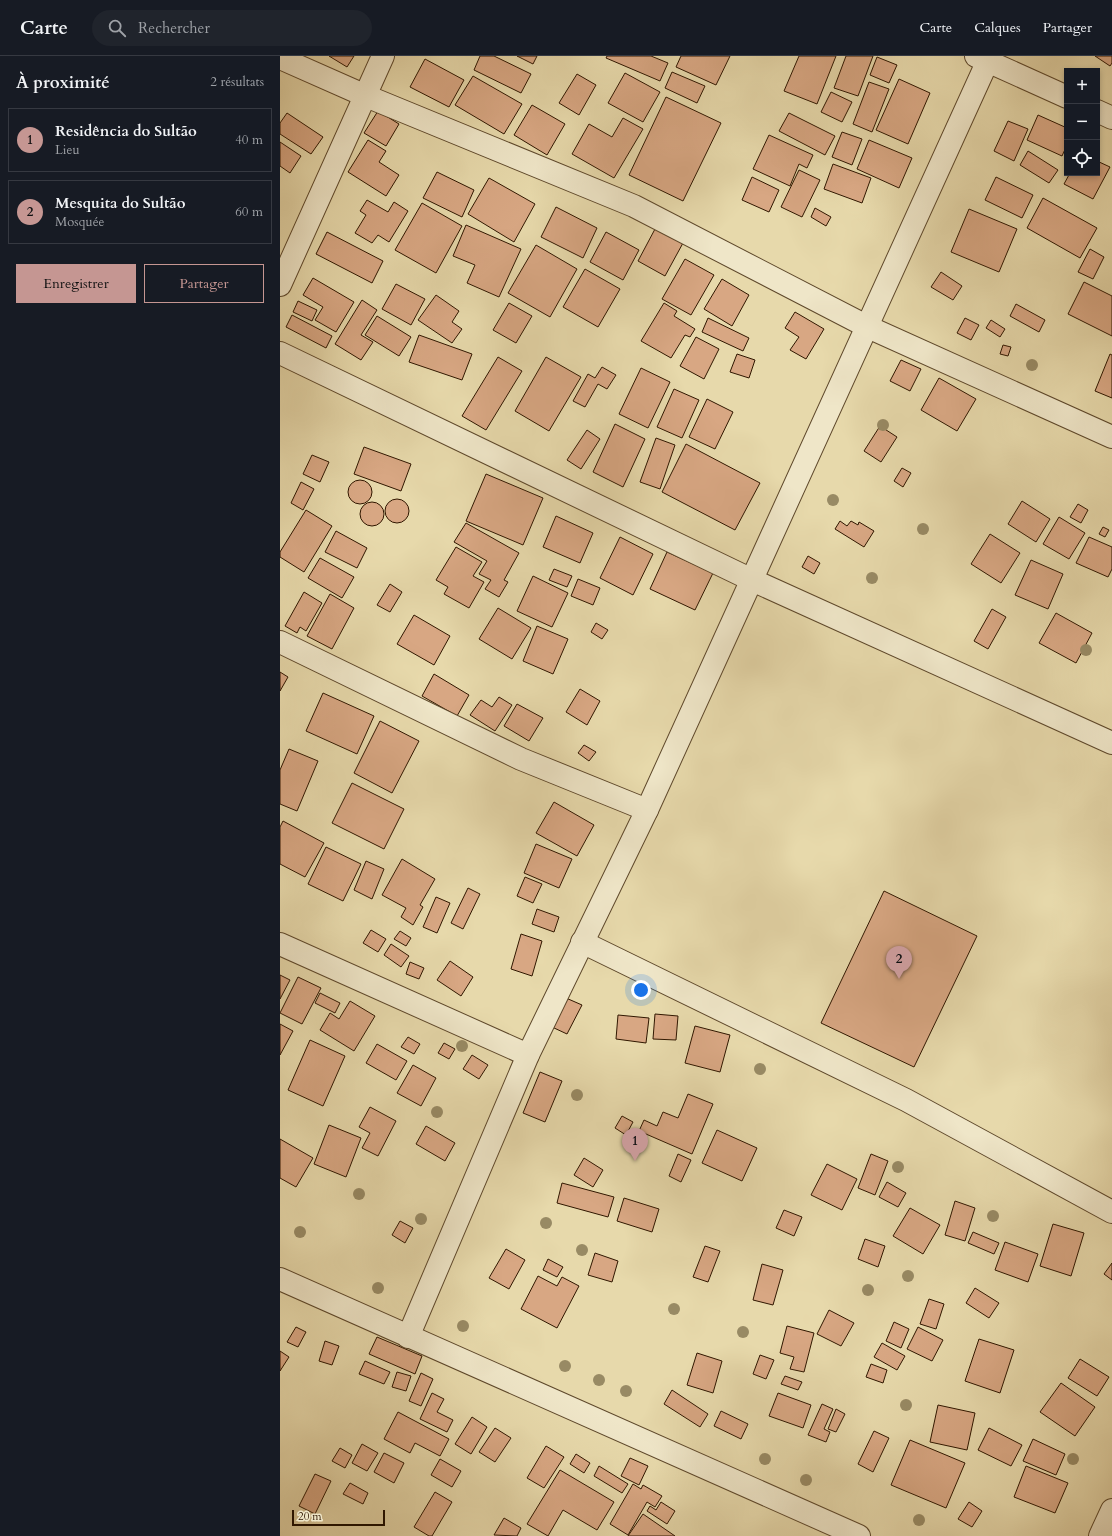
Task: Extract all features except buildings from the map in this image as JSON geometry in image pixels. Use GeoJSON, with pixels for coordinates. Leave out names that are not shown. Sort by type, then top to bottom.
{"type":"FeatureCollection","features":[{"type":"Feature","properties":{"kind":"street"},"geometry":{"type":"LineString","coordinates":[[280,285],[383,56]]}},
{"type":"Feature","properties":{"kind":"street"},"geometry":{"type":"LineString","coordinates":[[280,58],[366,96],[634,206],[868,326],[1112,437]]}},
{"type":"Feature","properties":{"kind":"street"},"geometry":{"type":"LineString","coordinates":[[408,1337],[528,1055],[647,810],[868,326],[984,58],[1064,96]]}},
{"type":"Feature","properties":{"kind":"street"},"geometry":{"type":"LineString","coordinates":[[1100,112],[1112,118]]}},
{"type":"Feature","properties":{"kind":"street"},"geometry":{"type":"LineString","coordinates":[[280,353],[752,580],[1112,743]]}},
{"type":"Feature","properties":{"kind":"street"},"geometry":{"type":"LineString","coordinates":[[280,642],[521,759],[647,810]]}},
{"type":"Feature","properties":{"kind":"street"},"geometry":{"type":"LineString","coordinates":[[582,942],[906,1100],[1112,1212]]}},
{"type":"Feature","properties":{"kind":"street"},"geometry":{"type":"LineString","coordinates":[[280,944],[528,1055]]}},
{"type":"Feature","properties":{"kind":"street"},"geometry":{"type":"LineString","coordinates":[[280,1279],[859,1536]]}},
{"type":"Feature","properties":{"kind":"street"},"geometry":{"type":"LineString","coordinates":[[1100,1536],[1112,1510]]}},
{"type":"Feature","properties":{"kind":"place","name":"Mesquita do Sultão"},"geometry":{"type":"Point","coordinates":[899,979]}},
{"type":"Feature","properties":{"kind":"place","name":"Residência do Sultão"},"geometry":{"type":"Point","coordinates":[635,1161]}}]}
